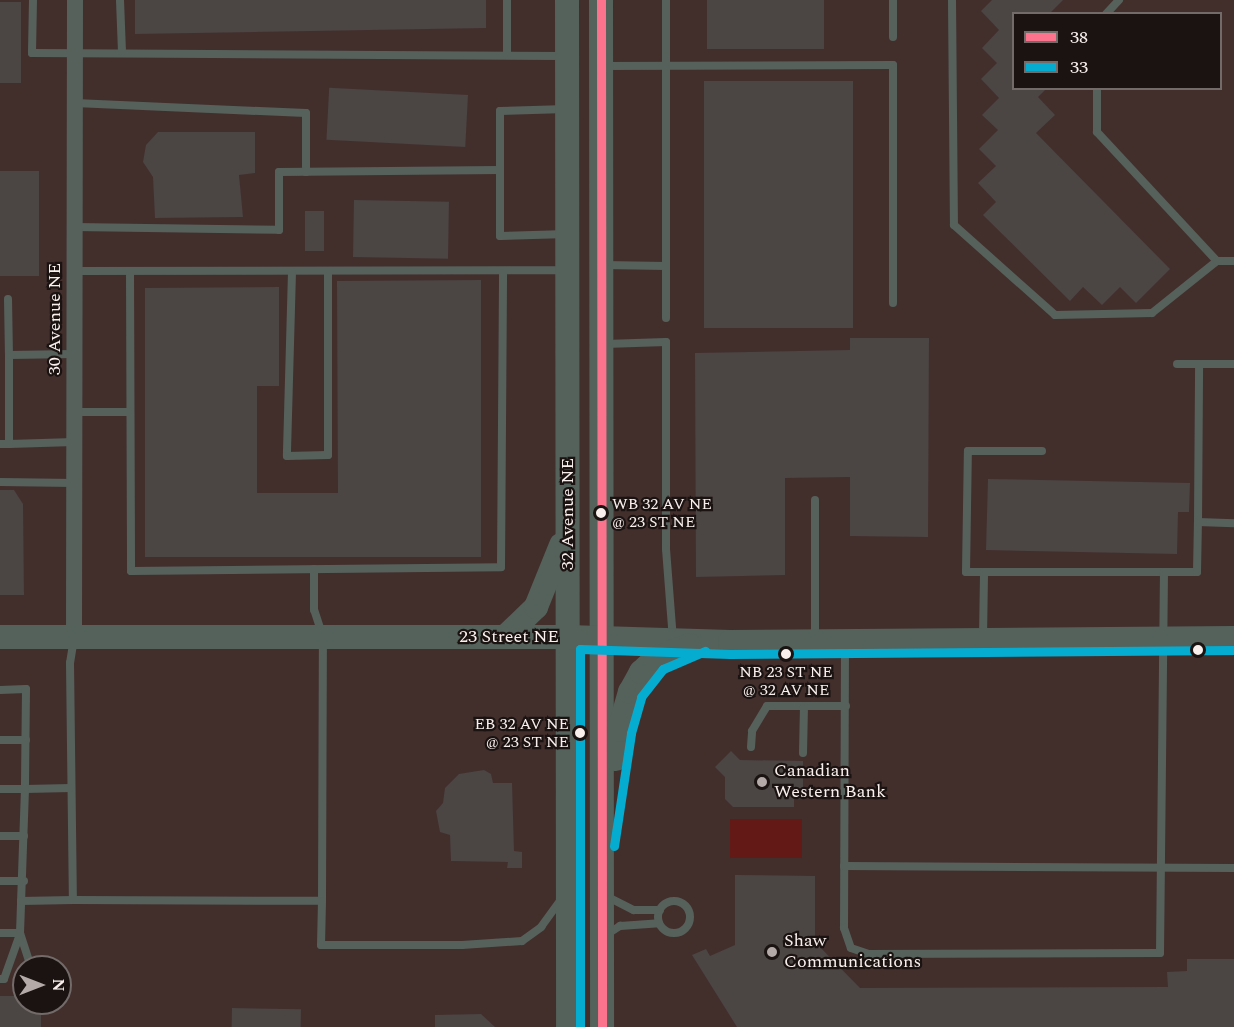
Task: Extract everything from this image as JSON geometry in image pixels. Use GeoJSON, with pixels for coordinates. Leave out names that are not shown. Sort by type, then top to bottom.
{"type":"FeatureCollection","features":[{"type":"Feature","properties":{"kind":"main road","name":"32 Avenue NE"},"geometry":{"type":"LineString","coordinates":[[567,0],[568,1027]]}},
{"type":"Feature","properties":{"kind":"main road","name":"32 Avenue NE"},"geometry":{"type":"LineString","coordinates":[[601,0],[604,638],[600,853],[602,1027]]}},
{"type":"Feature","properties":{"kind":"main road"},"geometry":{"type":"LineString","coordinates":[[506,636],[536,607],[545,591],[568,526]]}},
{"type":"Feature","properties":{"kind":"main road","name":"23 Street NE"},"geometry":{"type":"LineString","coordinates":[[0,637],[506,636],[815,641],[1234,638]]}},
{"type":"Feature","properties":{"kind":"main road"},"geometry":{"type":"LineString","coordinates":[[600,853],[619,730],[630,692],[655,659],[700,640]]}},
{"type":"Feature","properties":{"kind":"street","name":"30 Avenue NE"},"geometry":{"type":"LineString","coordinates":[[74,638],[75,0]]}},
{"type":"Feature","properties":{"kind":"lane"},"geometry":{"type":"LineString","coordinates":[[33,0],[32,53],[122,51],[567,56]]}},
{"type":"Feature","properties":{"kind":"lane"},"geometry":{"type":"LineString","coordinates":[[120,0],[122,51]]}},
{"type":"Feature","properties":{"kind":"lane"},"geometry":{"type":"LineString","coordinates":[[507,0],[507,55]]}},
{"type":"Feature","properties":{"kind":"lane"},"geometry":{"type":"LineString","coordinates":[[666,0],[666,318]]}},
{"type":"Feature","properties":{"kind":"lane"},"geometry":{"type":"LineString","coordinates":[[893,0],[893,37]]}},
{"type":"Feature","properties":{"kind":"lane"},"geometry":{"type":"LineString","coordinates":[[952,0],[954,225],[1055,315],[1152,313],[1217,261],[1234,261]]}},
{"type":"Feature","properties":{"kind":"lane"},"geometry":{"type":"LineString","coordinates":[[1108,12],[1119,0]]}},
{"type":"Feature","properties":{"kind":"lane"},"geometry":{"type":"LineString","coordinates":[[601,66],[893,65],[893,303]]}},
{"type":"Feature","properties":{"kind":"lane"},"geometry":{"type":"LineString","coordinates":[[1097,90],[1097,132],[1217,261]]}},
{"type":"Feature","properties":{"kind":"lane"},"geometry":{"type":"LineString","coordinates":[[75,103],[306,113],[306,172]]}},
{"type":"Feature","properties":{"kind":"lane"},"geometry":{"type":"LineString","coordinates":[[567,109],[500,111],[500,236],[567,234]]}},
{"type":"Feature","properties":{"kind":"lane"},"geometry":{"type":"LineString","coordinates":[[74,227],[279,230],[279,172],[500,170]]}},
{"type":"Feature","properties":{"kind":"lane"},"geometry":{"type":"LineString","coordinates":[[602,265],[666,266]]}},
{"type":"Feature","properties":{"kind":"lane"},"geometry":{"type":"LineString","coordinates":[[74,271],[503,273],[566,270]]}},
{"type":"Feature","properties":{"kind":"lane"},"geometry":{"type":"LineString","coordinates":[[130,272],[128,412],[131,571],[501,567],[503,273]]}},
{"type":"Feature","properties":{"kind":"lane"},"geometry":{"type":"LineString","coordinates":[[292,272],[287,456],[328,454],[328,272]]}},
{"type":"Feature","properties":{"kind":"lane"},"geometry":{"type":"LineString","coordinates":[[8,299],[9,355],[5,444],[74,442]]}},
{"type":"Feature","properties":{"kind":"lane"},"geometry":{"type":"LineString","coordinates":[[603,344],[666,342],[666,549],[673,640]]}},
{"type":"Feature","properties":{"kind":"lane"},"geometry":{"type":"LineString","coordinates":[[9,355],[74,354]]}},
{"type":"Feature","properties":{"kind":"lane"},"geometry":{"type":"LineString","coordinates":[[1177,363],[1234,364]]}},
{"type":"Feature","properties":{"kind":"lane"},"geometry":{"type":"LineString","coordinates":[[1042,450],[968,450],[966,572],[1197,572],[1199,364]]}},
{"type":"Feature","properties":{"kind":"lane"},"geometry":{"type":"LineString","coordinates":[[74,412],[128,412]]}},
{"type":"Feature","properties":{"kind":"lane"},"geometry":{"type":"LineString","coordinates":[[0,482],[74,483]]}},
{"type":"Feature","properties":{"kind":"lane"},"geometry":{"type":"LineString","coordinates":[[815,500],[815,641]]}},
{"type":"Feature","properties":{"kind":"lane"},"geometry":{"type":"LineString","coordinates":[[1198,522],[1234,523]]}},
{"type":"Feature","properties":{"kind":"lane"},"geometry":{"type":"LineString","coordinates":[[314,569],[314,610],[323,637],[321,945],[522,941],[542,927],[567,891]]}},
{"type":"Feature","properties":{"kind":"lane"},"geometry":{"type":"LineString","coordinates":[[982,639],[984,572]]}},
{"type":"Feature","properties":{"kind":"lane"},"geometry":{"type":"LineString","coordinates":[[845,640],[844,866],[846,939],[851,948],[868,954],[1160,953],[1164,572]]}},
{"type":"Feature","properties":{"kind":"lane"},"geometry":{"type":"LineString","coordinates":[[73,900],[70,663],[74,638]]}},
{"type":"Feature","properties":{"kind":"lane"},"geometry":{"type":"LineString","coordinates":[[0,690],[26,689],[24,881],[20,933],[4,979],[0,979]]}},
{"type":"Feature","properties":{"kind":"lane"},"geometry":{"type":"LineString","coordinates":[[751,747],[752,731],[767,706],[846,706]]}},
{"type":"Feature","properties":{"kind":"lane"},"geometry":{"type":"LineString","coordinates":[[803,753],[804,706]]}},
{"type":"Feature","properties":{"kind":"lane"},"geometry":{"type":"LineString","coordinates":[[0,740],[26,740]]}},
{"type":"Feature","properties":{"kind":"lane"},"geometry":{"type":"LineString","coordinates":[[0,789],[71,788]]}},
{"type":"Feature","properties":{"kind":"lane"},"geometry":{"type":"LineString","coordinates":[[0,836],[24,836]]}},
{"type":"Feature","properties":{"kind":"lane"},"geometry":{"type":"LineString","coordinates":[[844,866],[1234,868]]}},
{"type":"Feature","properties":{"kind":"lane"},"geometry":{"type":"LineString","coordinates":[[0,881],[24,881]]}},
{"type":"Feature","properties":{"kind":"lane"},"geometry":{"type":"LineString","coordinates":[[600,893],[632,909],[660,910]]}},
{"type":"Feature","properties":{"kind":"lane"},"geometry":{"type":"LineString","coordinates":[[21,901],[322,902]]}},
{"type":"Feature","properties":{"kind":"lane"},"geometry":{"type":"LineString","coordinates":[[600,938],[620,926],[658,923],[667,932],[678,933],[687,927],[690,917],[686,907],[679,902],[667,902],[660,910],[658,923]]}},
{"type":"Feature","properties":{"kind":"lane"},"geometry":{"type":"LineString","coordinates":[[0,933],[20,933]]}},
{"type":"Feature","properties":{"kind":"lane"},"geometry":{"type":"LineString","coordinates":[[20,933],[27,955]]}},
{"type":"Feature","properties":{"kind":"shaded area"},"geometry":{"type":"Polygon","coordinates":[[[0,0],[1234,0],[1234,1027],[0,1027],[0,0]]]}},
{"type":"Feature","properties":{"kind":"shaded area"},"geometry":{"type":"Polygon","coordinates":[[[730,819],[802,819],[802,858],[730,858],[730,819]]]}},
{"type":"Feature","properties":{"kind":"building"},"geometry":{"type":"Polygon","coordinates":[[[135,0],[486,0],[486,28],[135,34],[135,0]]]}},
{"type":"Feature","properties":{"kind":"building"},"geometry":{"type":"Polygon","coordinates":[[[707,0],[824,0],[824,49],[707,49],[707,0]]]}},
{"type":"Feature","properties":{"kind":"building"},"geometry":{"type":"Polygon","coordinates":[[[992,0],[1063,0],[1051,12],[1012,12],[1012,90],[1045,90],[1038,97],[1055,115],[1036,133],[1170,269],[1136,303],[1120,287],[1102,305],[1083,287],[1070,301],[983,215],[996,202],[978,183],[996,166],[979,149],[998,130],[982,115],[999,98],[981,79],[997,63],[982,48],[999,30],[981,11],[992,0]]]}},
{"type":"Feature","properties":{"kind":"building"},"geometry":{"type":"Polygon","coordinates":[[[0,2],[21,2],[21,83],[0,83],[0,2]]]}},
{"type":"Feature","properties":{"kind":"building"},"geometry":{"type":"Polygon","coordinates":[[[704,81],[853,81],[853,328],[704,328],[704,81]]]}},
{"type":"Feature","properties":{"kind":"building"},"geometry":{"type":"Polygon","coordinates":[[[329,88],[468,95],[465,147],[326,140],[329,88]]]}},
{"type":"Feature","properties":{"kind":"building"},"geometry":{"type":"Polygon","coordinates":[[[158,132],[255,132],[255,173],[239,175],[243,217],[155,218],[153,177],[143,162],[146,145],[158,132]]]}},
{"type":"Feature","properties":{"kind":"building"},"geometry":{"type":"Polygon","coordinates":[[[0,171],[39,171],[39,276],[0,276],[0,171]]]}},
{"type":"Feature","properties":{"kind":"building"},"geometry":{"type":"Polygon","coordinates":[[[354,200],[449,202],[448,259],[353,257],[354,200]]]}},
{"type":"Feature","properties":{"kind":"building"},"geometry":{"type":"Polygon","coordinates":[[[305,211],[324,211],[324,251],[305,251],[305,211]]]}},
{"type":"Feature","properties":{"kind":"building"},"geometry":{"type":"Polygon","coordinates":[[[481,280],[481,557],[145,557],[145,288],[279,287],[279,386],[257,386],[257,493],[338,493],[337,281],[481,280]]]}},
{"type":"Feature","properties":{"kind":"building"},"geometry":{"type":"Polygon","coordinates":[[[850,338],[929,338],[928,537],[850,536],[850,477],[785,478],[785,575],[696,577],[695,353],[850,350],[850,338]]]}},
{"type":"Feature","properties":{"kind":"building"},"geometry":{"type":"Polygon","coordinates":[[[988,479],[1190,483],[1189,512],[1178,512],[1177,554],[986,550],[988,479]]]}},
{"type":"Feature","properties":{"kind":"building"},"geometry":{"type":"Polygon","coordinates":[[[0,490],[14,490],[23,504],[24,595],[0,595],[0,490]]]}},
{"type":"Feature","properties":{"kind":"building"},"geometry":{"type":"Polygon","coordinates":[[[731,751],[740,760],[803,761],[803,799],[794,799],[794,807],[733,807],[725,799],[725,777],[715,767],[731,751]]]}},
{"type":"Feature","properties":{"kind":"building"},"geometry":{"type":"Polygon","coordinates":[[[484,770],[491,774],[493,783],[512,783],[514,851],[522,852],[522,868],[507,868],[508,862],[451,861],[450,835],[440,832],[436,811],[443,803],[445,788],[459,774],[484,770]]]}},
{"type":"Feature","properties":{"kind":"building","name":"Shaw Communications"},"geometry":{"type":"Polygon","coordinates":[[[735,875],[815,876],[815,942],[860,988],[1168,987],[1167,972],[1187,971],[1187,959],[1234,959],[1234,1027],[737,1027],[692,955],[706,949],[710,956],[735,945],[735,875]]]}},
{"type":"Feature","properties":{"kind":"building"},"geometry":{"type":"Polygon","coordinates":[[[0,996],[12,996],[12,1015],[41,1015],[41,1027],[0,1027],[0,996]]]}},
{"type":"Feature","properties":{"kind":"building"},"geometry":{"type":"Polygon","coordinates":[[[232,1008],[301,1009],[301,1027],[232,1027],[232,1008]]]}},
{"type":"Feature","properties":{"kind":"building"},"geometry":{"type":"Polygon","coordinates":[[[481,1014],[495,1027],[435,1027],[435,1015],[481,1014]]]}},
{"type":"Feature","properties":{"kind":"transit line","name":"38"},"geometry":{"type":"LineString","coordinates":[[601,0],[602,1027]]}},
{"type":"Feature","properties":{"kind":"transit line","name":"33"},"geometry":{"type":"LineString","coordinates":[[580,1027],[580,649],[730,654],[1234,650]]}},
{"type":"Feature","properties":{"kind":"transit line","name":"33"},"geometry":{"type":"LineString","coordinates":[[614,846],[631,733],[641,697],[663,669],[705,651]]}},
{"type":"Feature","properties":{"kind":"place","name":"WB 32 AV NE @ 23 ST NE"},"geometry":{"type":"Point","coordinates":[601,513]}},
{"type":"Feature","properties":{"kind":"place","name":"NB 23 ST NE @ 32 AV NE"},"geometry":{"type":"Point","coordinates":[786,654]}},
{"type":"Feature","properties":{"kind":"place","name":"EB 32 AV NE @ 23 ST NE"},"geometry":{"type":"Point","coordinates":[580,733]}},
{"type":"Feature","properties":{"kind":"place","name":"Canadian Western Bank"},"geometry":{"type":"Point","coordinates":[762,782]}},
{"type":"Feature","properties":{"kind":"place","name":"Shaw Communications"},"geometry":{"type":"Point","coordinates":[772,952]}}]}
